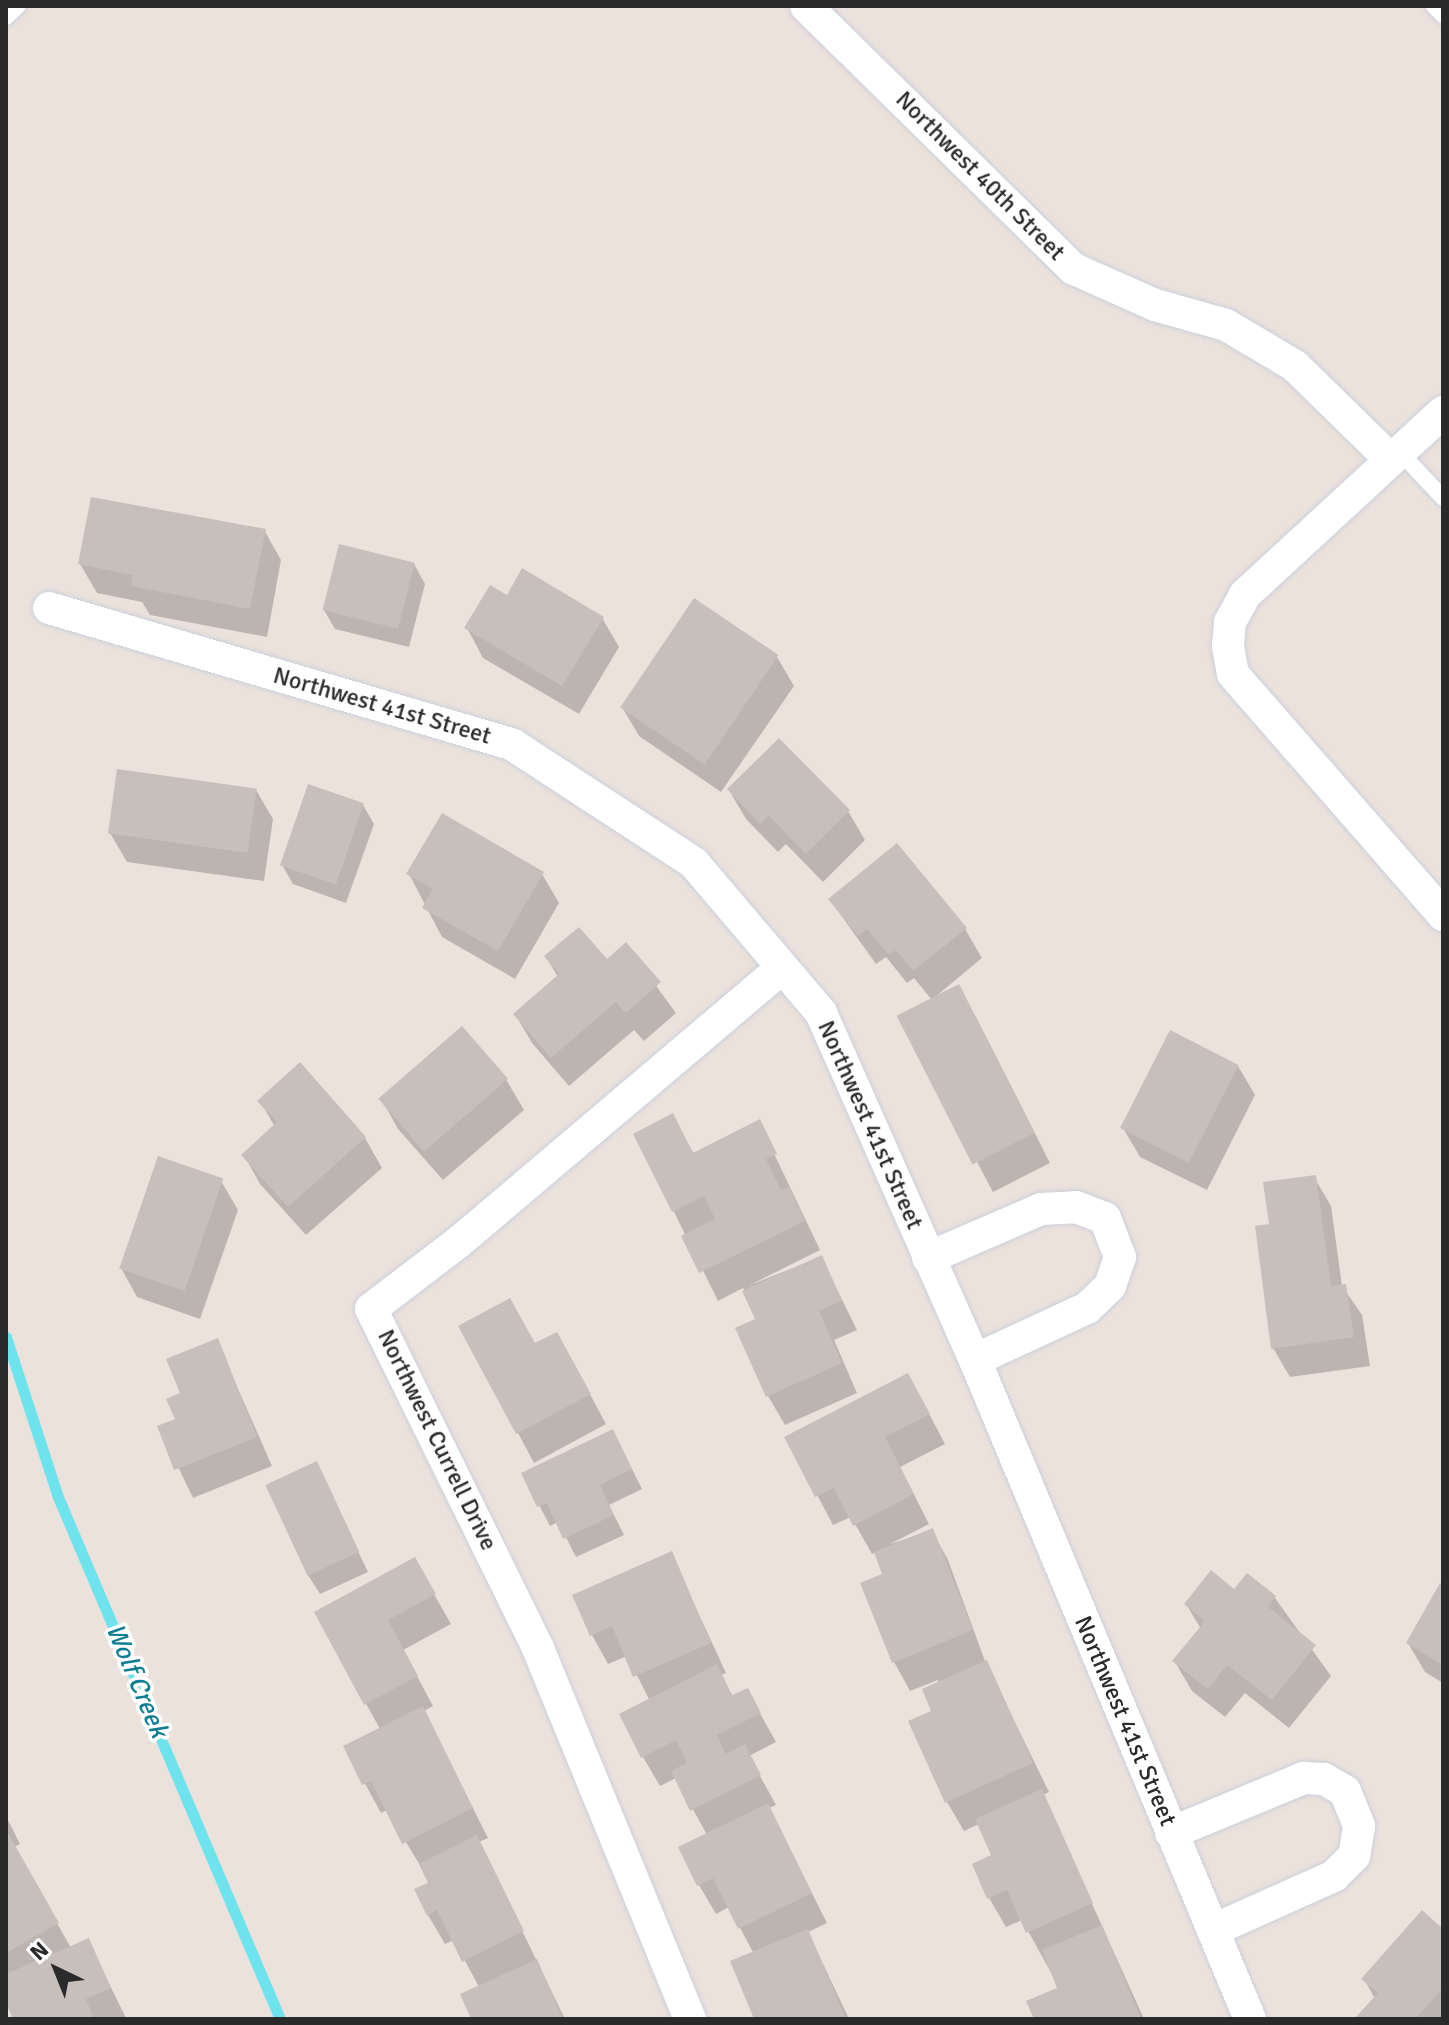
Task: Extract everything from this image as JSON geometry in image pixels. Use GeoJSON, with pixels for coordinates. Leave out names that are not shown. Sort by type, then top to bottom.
{"type":"FeatureCollection","features":[{"type":"Feature","properties":{"kind":"street","name":"Northwest 40th Street"},"geometry":{"type":"LineString","coordinates":[[806,6],[1074,269],[1155,305],[1226,325],[1295,366],[1395,456]]}},
{"type":"Feature","properties":{"kind":"street"},"geometry":{"type":"LineString","coordinates":[[1441,909],[1233,674],[1228,646],[1230,622],[1245,595],[1443,412]]}},
{"type":"Feature","properties":{"kind":"street","name":"Northwest 41st Street"},"geometry":{"type":"LineString","coordinates":[[49,608],[513,745],[694,863],[821,1013],[975,1360],[1250,2019]]}},
{"type":"Feature","properties":{"kind":"street","name":"Northwest Currell Drive"},"geometry":{"type":"LineString","coordinates":[[690,2019],[538,1648],[371,1309],[460,1241],[782,968]]}},
{"type":"Feature","properties":{"kind":"street"},"geometry":{"type":"LineString","coordinates":[[928,1258],[1041,1209],[1076,1207],[1105,1218],[1120,1257],[1110,1286],[1087,1308],[975,1360]]}},
{"type":"Feature","properties":{"kind":"street"},"geometry":{"type":"LineString","coordinates":[[1171,1833],[1304,1778],[1324,1779],[1345,1791],[1359,1826],[1354,1856],[1334,1876],[1213,1930]]}},
{"type":"Feature","properties":{"kind":"lane"},"geometry":{"type":"LineString","coordinates":[[6,17],[18,6]]}},
{"type":"Feature","properties":{"kind":"lane"},"geometry":{"type":"LineString","coordinates":[[1434,6],[1443,15]]}},
{"type":"Feature","properties":{"kind":"lane"},"geometry":{"type":"LineString","coordinates":[[1395,456],[1443,498]]}},
{"type":"Feature","properties":{"kind":"building"},"geometry":{"type":"Polygon","coordinates":[[[91,497],[266,529],[250,609],[131,586],[133,575],[78,564],[91,497]]]}},
{"type":"Feature","properties":{"kind":"building"},"geometry":{"type":"Polygon","coordinates":[[[339,544],[415,563],[398,629],[323,610],[339,544]]]}},
{"type":"Feature","properties":{"kind":"building"},"geometry":{"type":"Polygon","coordinates":[[[522,568],[604,617],[562,686],[464,628],[490,585],[507,595],[522,568]]]}},
{"type":"Feature","properties":{"kind":"building"},"geometry":{"type":"Polygon","coordinates":[[[694,598],[779,655],[705,764],[620,707],[694,598]]]}},
{"type":"Feature","properties":{"kind":"building"},"geometry":{"type":"Polygon","coordinates":[[[779,738],[850,810],[806,854],[769,816],[760,824],[727,789],[779,738]]]}},
{"type":"Feature","properties":{"kind":"building"},"geometry":{"type":"Polygon","coordinates":[[[117,769],[257,789],[248,853],[108,833],[117,769]]]}},
{"type":"Feature","properties":{"kind":"building"},"geometry":{"type":"Polygon","coordinates":[[[308,784],[364,803],[336,885],[280,865],[308,784]]]}},
{"type":"Feature","properties":{"kind":"building"},"geometry":{"type":"Polygon","coordinates":[[[442,813],[544,872],[498,951],[422,908],[433,889],[406,874],[442,813]]]}},
{"type":"Feature","properties":{"kind":"building"},"geometry":{"type":"Polygon","coordinates":[[[897,843],[967,928],[913,971],[896,950],[889,955],[867,929],[858,936],[828,899],[897,843]]]}},
{"type":"Feature","properties":{"kind":"building"},"geometry":{"type":"Polygon","coordinates":[[[579,927],[607,959],[626,942],[661,982],[626,1013],[616,1002],[551,1058],[513,1014],[559,974],[544,956],[579,927]]]}},
{"type":"Feature","properties":{"kind":"building"},"geometry":{"type":"Polygon","coordinates":[[[959,984],[1035,1133],[972,1165],[897,1016],[959,984]]]}},
{"type":"Feature","properties":{"kind":"building"},"geometry":{"type":"Polygon","coordinates":[[[462,1026],[508,1079],[424,1152],[378,1099],[462,1026]]]}},
{"type":"Feature","properties":{"kind":"building"},"geometry":{"type":"Polygon","coordinates":[[[1170,1030],[1239,1065],[1189,1163],[1120,1128],[1170,1030]]]}},
{"type":"Feature","properties":{"kind":"building"},"geometry":{"type":"Polygon","coordinates":[[[300,1062],[366,1137],[288,1207],[241,1155],[277,1122],[257,1101],[300,1062]]]}},
{"type":"Feature","properties":{"kind":"building"},"geometry":{"type":"Polygon","coordinates":[[[673,1113],[693,1153],[760,1119],[777,1154],[766,1159],[781,1190],[789,1187],[805,1221],[699,1273],[681,1236],[715,1219],[704,1196],[672,1212],[633,1134],[673,1113]]]}},
{"type":"Feature","properties":{"kind":"building"},"geometry":{"type":"Polygon","coordinates":[[[158,1156],[223,1178],[184,1291],[119,1269],[158,1156]]]}},
{"type":"Feature","properties":{"kind":"building"},"geometry":{"type":"Polygon","coordinates":[[[1316,1175],[1331,1286],[1346,1284],[1354,1337],[1271,1349],[1255,1226],[1269,1224],[1263,1182],[1316,1175]]]}},
{"type":"Feature","properties":{"kind":"building"},"geometry":{"type":"Polygon","coordinates":[[[822,1255],[842,1301],[819,1311],[842,1363],[766,1397],[735,1328],[755,1319],[742,1291],[822,1255]]]}},
{"type":"Feature","properties":{"kind":"building"},"geometry":{"type":"Polygon","coordinates":[[[510,1298],[535,1343],[557,1332],[591,1394],[516,1434],[458,1326],[510,1298]]]}},
{"type":"Feature","properties":{"kind":"building"},"geometry":{"type":"Polygon","coordinates":[[[218,1338],[257,1437],[174,1470],[157,1426],[175,1419],[166,1399],[180,1393],[166,1359],[218,1338]]]}},
{"type":"Feature","properties":{"kind":"building"},"geometry":{"type":"Polygon","coordinates":[[[908,1373],[930,1414],[885,1437],[914,1494],[853,1526],[834,1488],[815,1497],[784,1437],[908,1373]]]}},
{"type":"Feature","properties":{"kind":"building"},"geometry":{"type":"Polygon","coordinates":[[[613,1429],[632,1469],[600,1485],[614,1515],[563,1539],[547,1503],[537,1507],[521,1473],[613,1429]]]}},
{"type":"Feature","properties":{"kind":"building"},"geometry":{"type":"Polygon","coordinates":[[[317,1461],[359,1552],[308,1576],[265,1485],[317,1461]]]}},
{"type":"Feature","properties":{"kind":"building"},"geometry":{"type":"Polygon","coordinates":[[[933,1528],[973,1630],[892,1663],[860,1583],[882,1574],[874,1552],[933,1528]]]}},
{"type":"Feature","properties":{"kind":"building"},"geometry":{"type":"Polygon","coordinates":[[[672,1551],[711,1643],[633,1677],[612,1626],[590,1636],[572,1595],[672,1551]]]}},
{"type":"Feature","properties":{"kind":"building"},"geometry":{"type":"Polygon","coordinates":[[[415,1557],[436,1594],[388,1620],[418,1676],[364,1705],[314,1612],[415,1557]]]}},
{"type":"Feature","properties":{"kind":"building"},"geometry":{"type":"Polygon","coordinates":[[[1211,1570],[1234,1589],[1247,1573],[1276,1596],[1268,1607],[1316,1645],[1272,1700],[1227,1665],[1208,1689],[1172,1661],[1205,1621],[1184,1604],[1211,1570]]]}},
{"type":"Feature","properties":{"kind":"building"},"geometry":{"type":"Polygon","coordinates":[[[1440,1583],[1443,1585],[1443,1665],[1406,1643],[1440,1583]]]}},
{"type":"Feature","properties":{"kind":"building"},"geometry":{"type":"Polygon","coordinates":[[[987,1660],[1033,1763],[945,1803],[908,1721],[931,1711],[922,1689],[987,1660]]]}},
{"type":"Feature","properties":{"kind":"building"},"geometry":{"type":"Polygon","coordinates":[[[717,1664],[732,1695],[748,1688],[761,1713],[717,1735],[726,1754],[745,1744],[761,1775],[690,1811],[671,1771],[687,1763],[676,1740],[641,1758],[619,1714],[717,1664]]]}},
{"type":"Feature","properties":{"kind":"building"},"geometry":{"type":"Polygon","coordinates":[[[423,1706],[473,1808],[402,1844],[371,1781],[362,1785],[343,1746],[423,1706]]]}},
{"type":"Feature","properties":{"kind":"building"},"geometry":{"type":"Polygon","coordinates":[[[1042,1789],[1093,1903],[1026,1933],[1007,1890],[987,1899],[972,1864],[991,1855],[975,1819],[1042,1789]]]}},
{"type":"Feature","properties":{"kind":"building"},"geometry":{"type":"Polygon","coordinates":[[[768,1803],[812,1893],[738,1929],[713,1878],[697,1886],[678,1847],[768,1803]]]}},
{"type":"Feature","properties":{"kind":"building"},"geometry":{"type":"Polygon","coordinates":[[[8,1833],[59,1923],[6,1953],[6,1835],[8,1833]]]}},
{"type":"Feature","properties":{"kind":"building"},"geometry":{"type":"Polygon","coordinates":[[[477,1835],[524,1931],[462,1962],[437,1910],[427,1916],[414,1889],[428,1883],[419,1864],[477,1835]]]}},
{"type":"Feature","properties":{"kind":"building"},"geometry":{"type":"Polygon","coordinates":[[[1422,1910],[1443,1929],[1443,1988],[1415,2019],[1354,2019],[1378,1993],[1361,1979],[1422,1910]]]}},
{"type":"Feature","properties":{"kind":"building"},"geometry":{"type":"Polygon","coordinates":[[[1102,1925],[1141,2019],[1034,2019],[1026,2001],[1057,1988],[1042,1950],[1102,1925]]]}},
{"type":"Feature","properties":{"kind":"building"},"geometry":{"type":"Polygon","coordinates":[[[808,1929],[846,2019],[754,2019],[730,1961],[808,1929]]]}},
{"type":"Feature","properties":{"kind":"building"},"geometry":{"type":"Polygon","coordinates":[[[89,1938],[111,1988],[86,1999],[94,2019],[13,2019],[6,2003],[6,1974],[89,1938]]]}},
{"type":"Feature","properties":{"kind":"building"},"geometry":{"type":"Polygon","coordinates":[[[537,1959],[563,2019],[471,2019],[460,1994],[537,1959]]]}},
{"type":"Feature","properties":{"kind":"waterway","name":"Wolf Creek"},"geometry":{"type":"LineString","coordinates":[[6,1337],[58,1497],[280,2019]]}}]}
